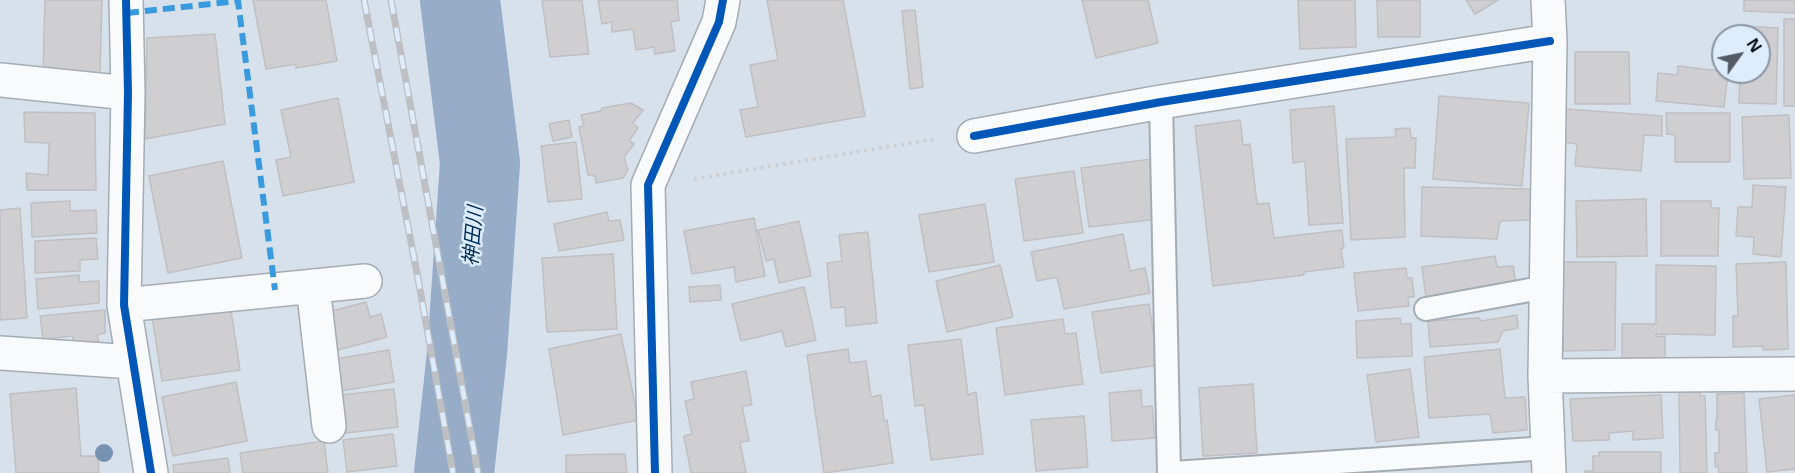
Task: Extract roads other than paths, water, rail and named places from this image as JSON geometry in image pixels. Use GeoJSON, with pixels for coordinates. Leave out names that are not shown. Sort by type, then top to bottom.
{"type":"FeatureCollection","features":[{"type":"Feature","properties":{"kind":"street"},"geometry":{"type":"LineString","coordinates":[[126,0],[128,93],[124,305],[151,473]]}},
{"type":"Feature","properties":{"kind":"street"},"geometry":{"type":"LineString","coordinates":[[655,473],[648,185],[719,22],[723,0]]}},
{"type":"Feature","properties":{"kind":"street"},"geometry":{"type":"LineString","coordinates":[[1548,0],[1550,41],[1545,376],[1548,461]]}},
{"type":"Feature","properties":{"kind":"street"},"geometry":{"type":"LineString","coordinates":[[974,136],[1161,102],[1550,41]]}},
{"type":"Feature","properties":{"kind":"street"},"geometry":{"type":"LineString","coordinates":[[0,80],[128,93]]}},
{"type":"Feature","properties":{"kind":"street"},"geometry":{"type":"LineString","coordinates":[[124,305],[365,280]]}},
{"type":"Feature","properties":{"kind":"street"},"geometry":{"type":"LineString","coordinates":[[313,286],[329,426]]}},
{"type":"Feature","properties":{"kind":"street"},"geometry":{"type":"LineString","coordinates":[[0,353],[133,362]]}},
{"type":"Feature","properties":{"kind":"street"},"geometry":{"type":"LineString","coordinates":[[1545,376],[1795,374]]}},
{"type":"Feature","properties":{"kind":"lane"},"geometry":{"type":"LineString","coordinates":[[1161,102],[1171,473],[1548,461]]}},
{"type":"Feature","properties":{"kind":"lane"},"geometry":{"type":"LineString","coordinates":[[1426,309],[1546,287]]}},
{"type":"Feature","properties":{"kind":"waterway","name":"神田川"},"geometry":{"type":"LineString","coordinates":[[454,473],[467,354],[480,163],[460,0]]}},
{"type":"Feature","properties":{"kind":"railway"},"geometry":{"type":"LineString","coordinates":[[364,0],[453,473]]}},
{"type":"Feature","properties":{"kind":"railway"},"geometry":{"type":"LineString","coordinates":[[391,0],[478,473]]}}]}
